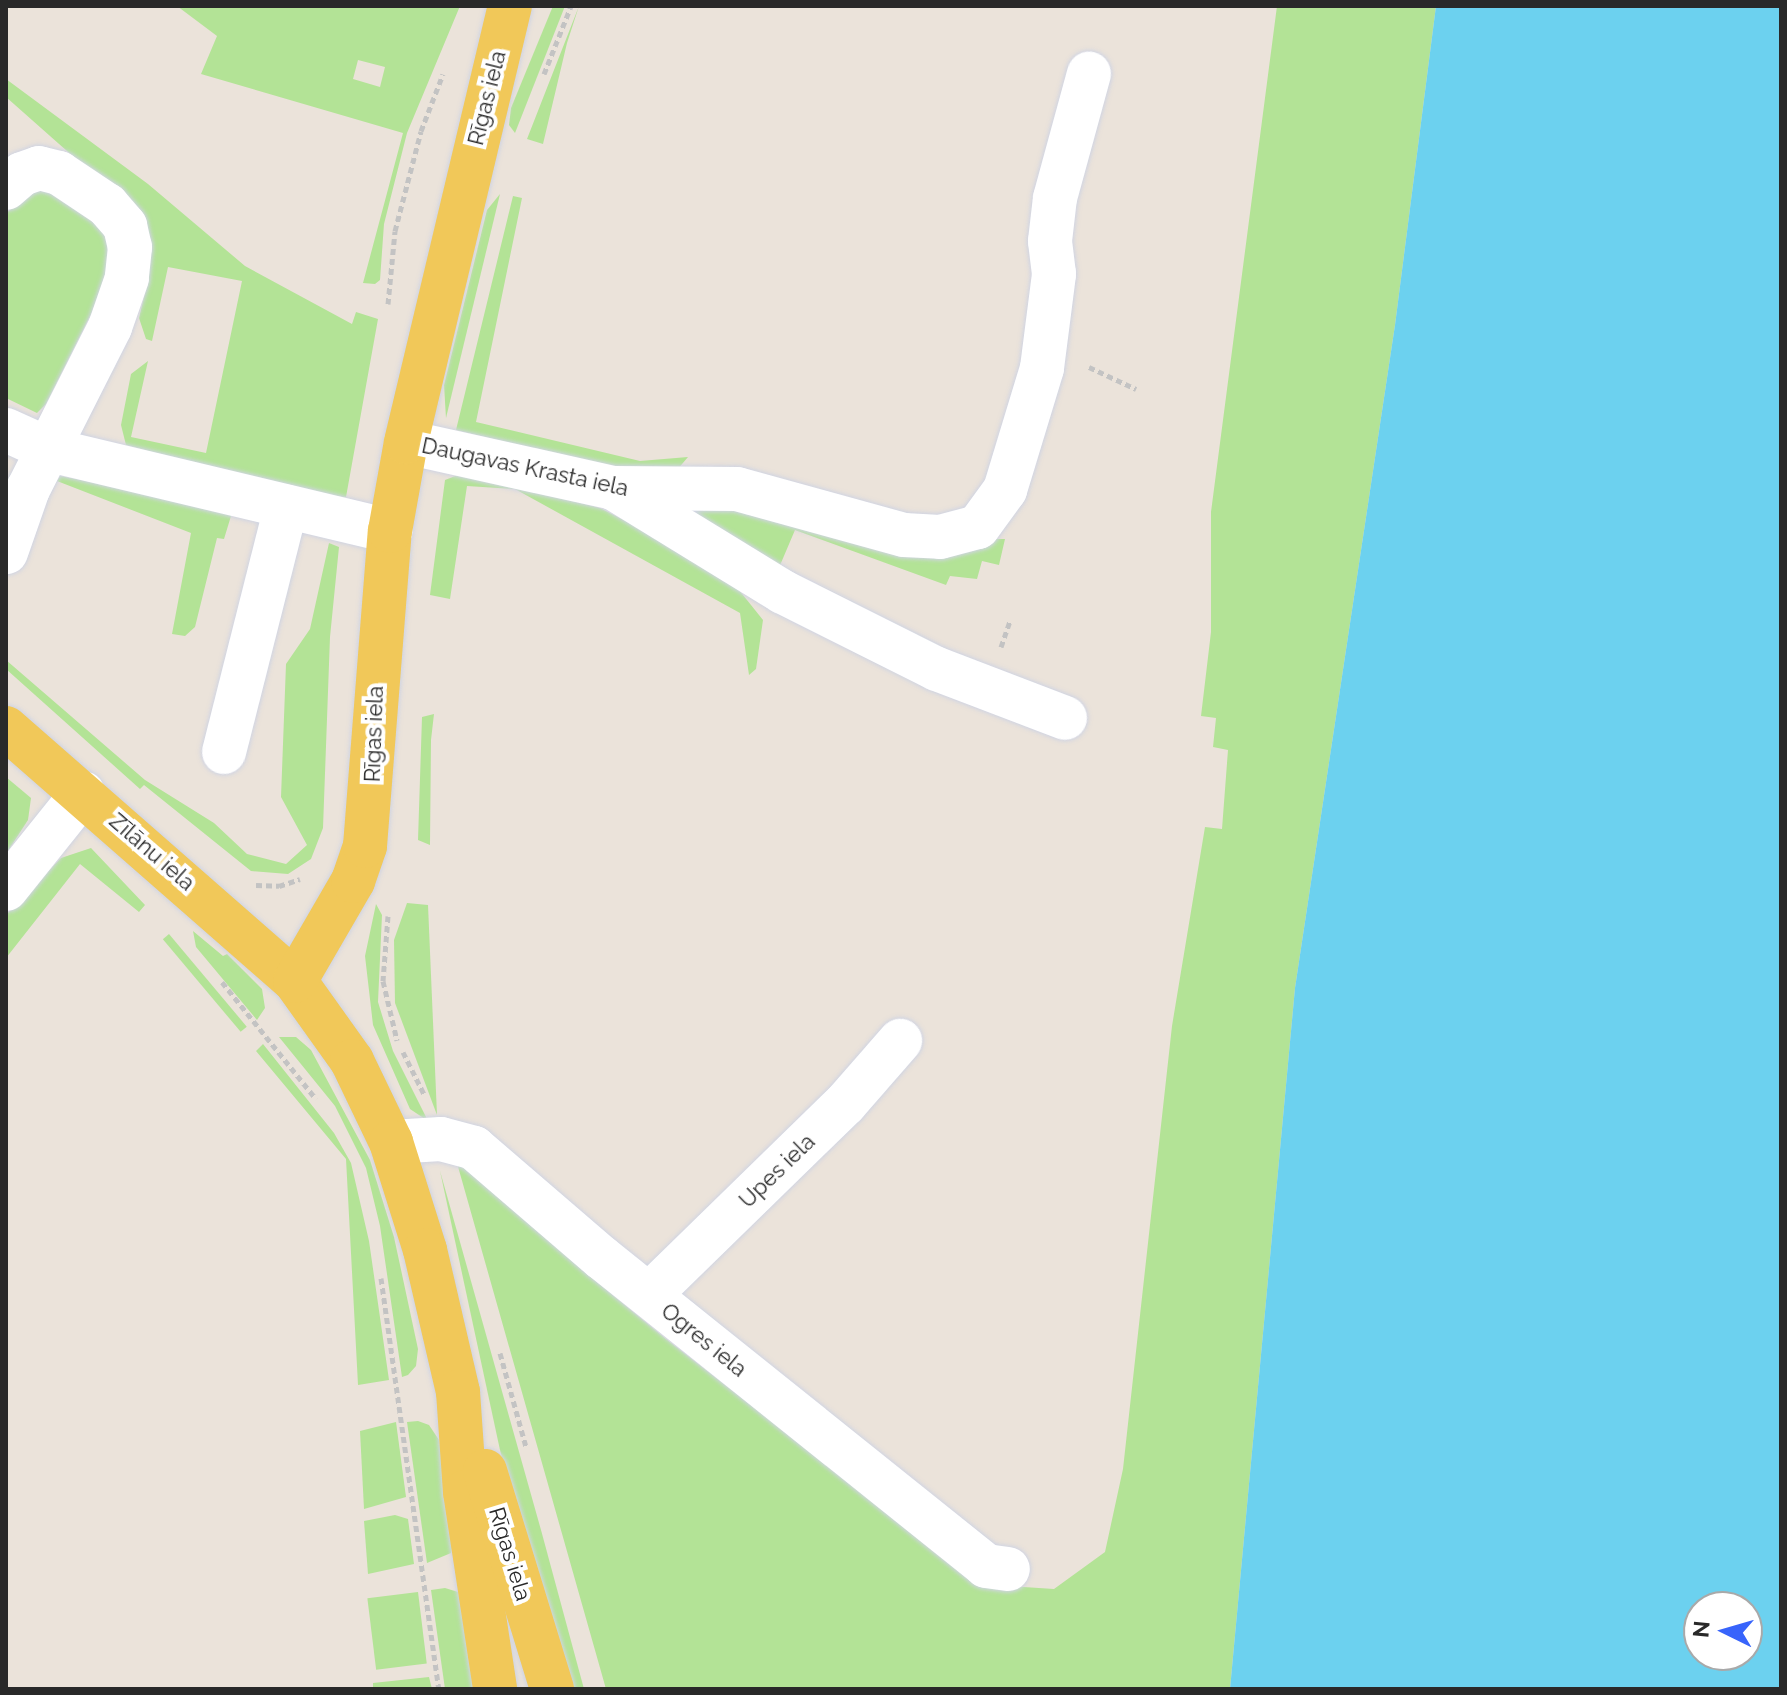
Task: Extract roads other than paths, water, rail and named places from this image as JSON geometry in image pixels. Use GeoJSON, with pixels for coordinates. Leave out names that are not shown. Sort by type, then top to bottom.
{"type":"FeatureCollection","features":[{"type":"Feature","properties":{"kind":"main road","name":"Rīgas iela"},"geometry":{"type":"LineString","coordinates":[[510,6],[406,442],[390,531],[365,846],[340,906],[295,981],[352,1061],[391,1142],[425,1250],[464,1421],[486,1473],[552,1689]]}},
{"type":"Feature","properties":{"kind":"main road","name":"Zīlānu iela"},"geometry":{"type":"LineString","coordinates":[[6,728],[295,981]]}},
{"type":"Feature","properties":{"kind":"main road","name":"Rīgas iela"},"geometry":{"type":"LineString","coordinates":[[464,1421],[465,1492],[495,1689]]}},
{"type":"Feature","properties":{"kind":"street","name":"Daugavas Krasta iela"},"geometry":{"type":"LineString","coordinates":[[406,442],[613,488],[737,489],[904,535],[940,537],[978,527],[1005,490],[1042,368],[1054,274],[1050,241],[1055,198],[1089,74]]}},
{"type":"Feature","properties":{"kind":"street"},"geometry":{"type":"LineString","coordinates":[[6,188],[22,174],[39,168],[59,173],[107,205],[125,226],[130,247],[127,278],[110,327],[28,489],[6,552]]}},
{"type":"Feature","properties":{"kind":"street"},"geometry":{"type":"LineString","coordinates":[[6,430],[50,450],[390,531]]}},
{"type":"Feature","properties":{"kind":"street"},"geometry":{"type":"LineString","coordinates":[[613,488],[783,592],[937,669],[1065,718]]}},
{"type":"Feature","properties":{"kind":"street"},"geometry":{"type":"LineString","coordinates":[[224,752],[286,507]]}},
{"type":"Feature","properties":{"kind":"street"},"geometry":{"type":"LineString","coordinates":[[6,889],[83,793]]}},
{"type":"Feature","properties":{"kind":"street","name":"Upes iela"},"geometry":{"type":"LineString","coordinates":[[649,1295],[845,1104],[900,1041]]}},
{"type":"Feature","properties":{"kind":"street","name":"Ogres iela"},"geometry":{"type":"LineString","coordinates":[[391,1142],[441,1139],[474,1148],[649,1295],[986,1566],[1008,1569]]}},
{"type":"Feature","properties":{"kind":"water"},"geometry":{"type":"Polygon","coordinates":[[[1436,6],[1781,6],[1781,1689],[1230,1689],[1295,988],[1395,325],[1436,6]]]}}]}
